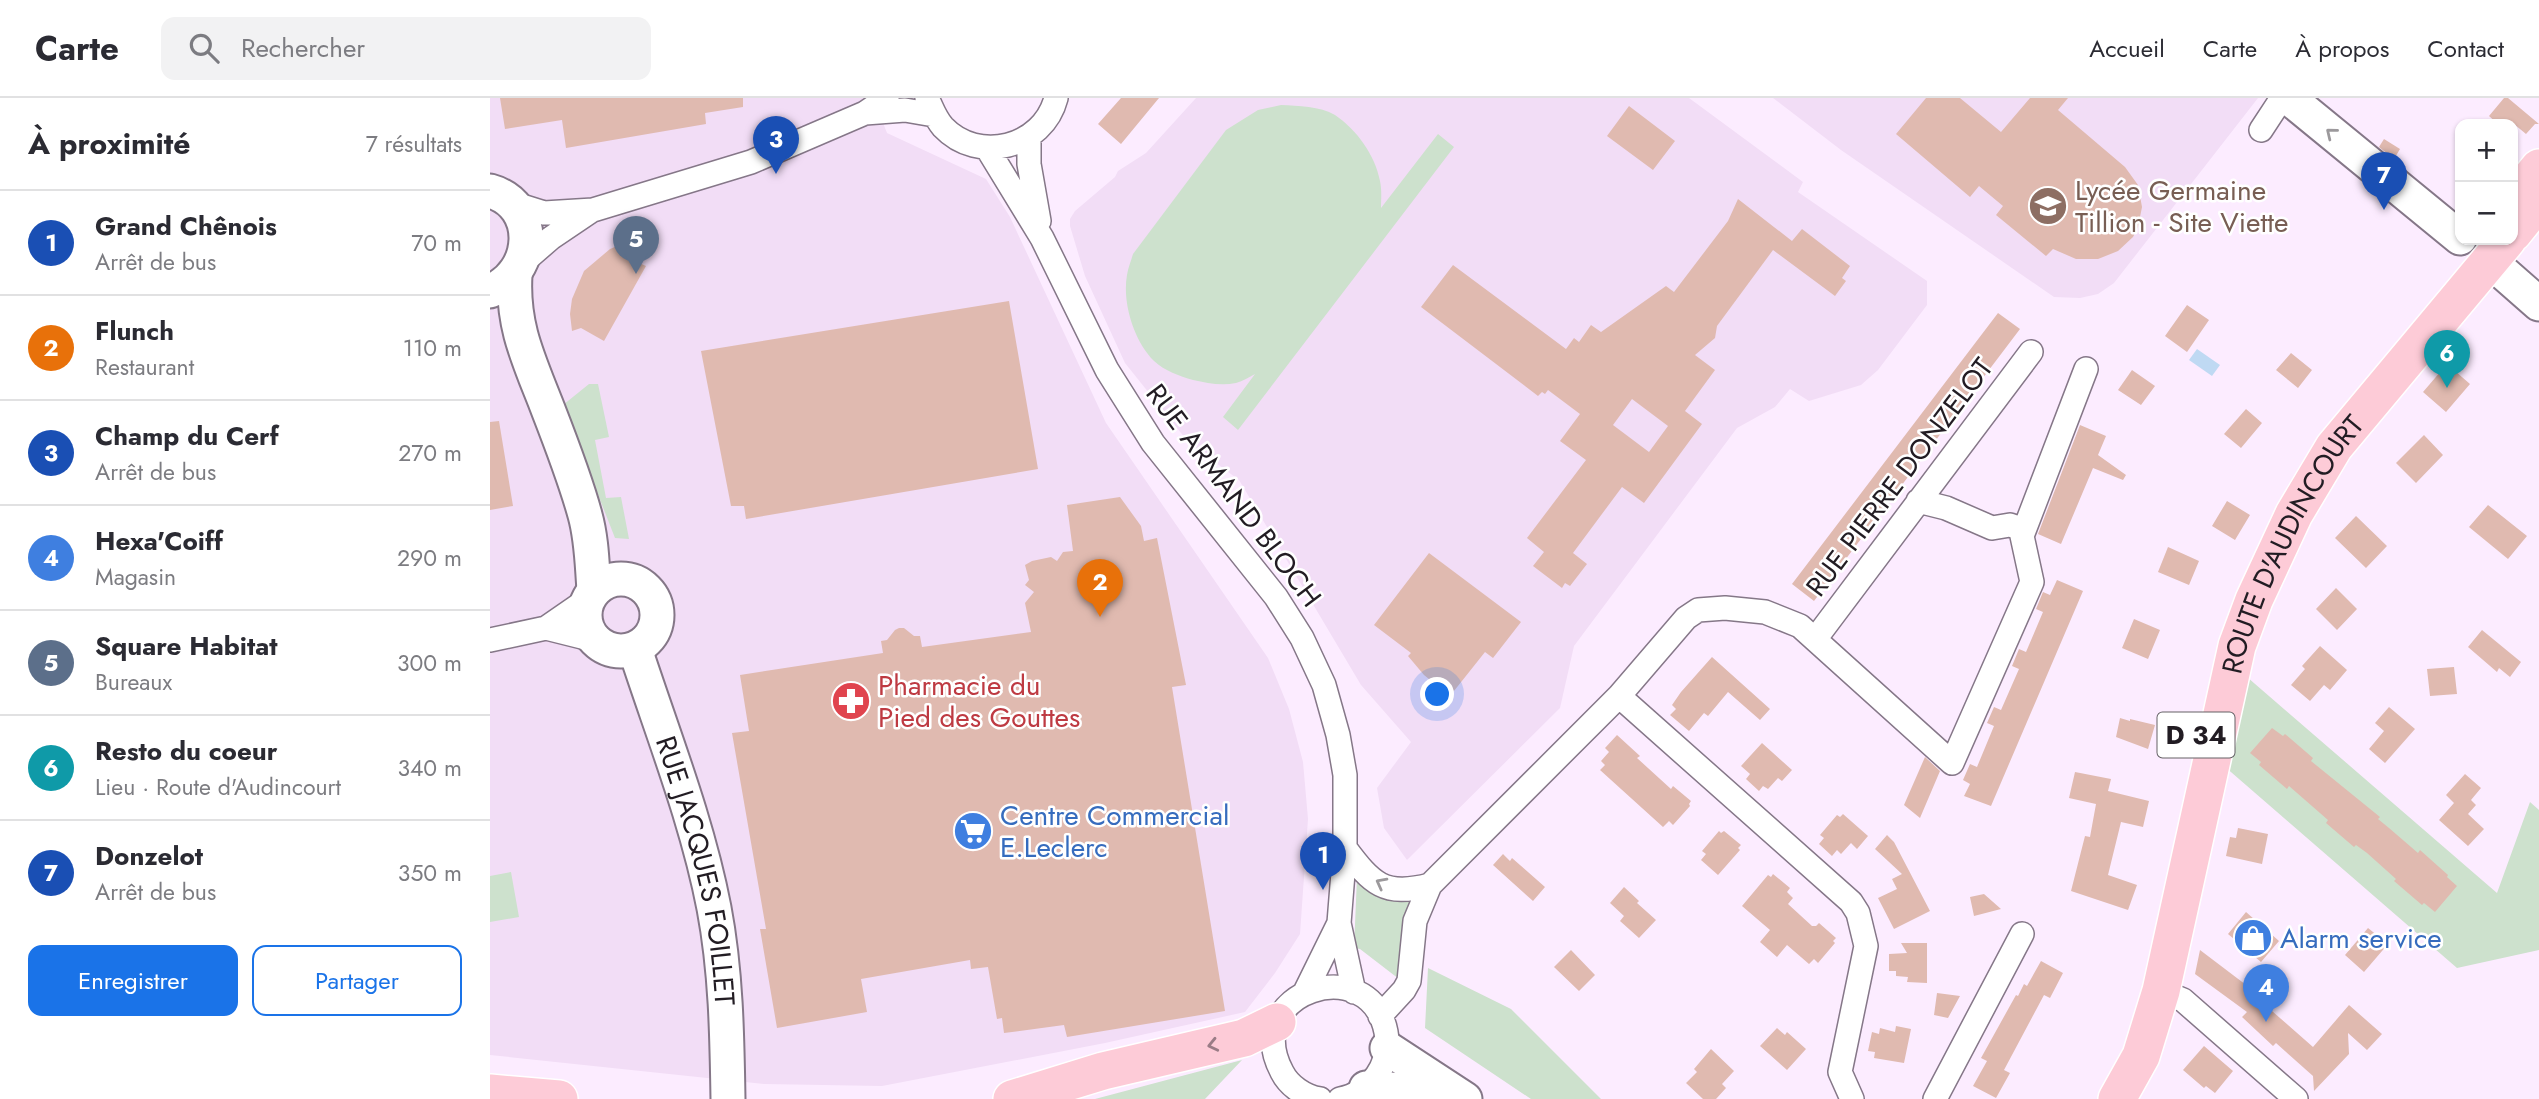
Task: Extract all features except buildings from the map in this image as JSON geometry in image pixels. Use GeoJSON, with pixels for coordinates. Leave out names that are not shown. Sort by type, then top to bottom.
{"type":"FeatureCollection","features":[{"type":"Feature","properties":{"kind":"main road"},"geometry":{"type":"LineString","coordinates":[[2518,194],[2539,168]]}},
{"type":"Feature","properties":{"kind":"main road"},"geometry":{"type":"LineString","coordinates":[[2518,227],[2539,201]]}},
{"type":"Feature","properties":{"kind":"main road","name":"ROUTE D'AUDINCOURT"},"geometry":{"type":"LineString","coordinates":[[2117,1099],[2141,1056],[2161,990],[2237,646],[2254,600],[2294,514],[2334,447],[2478,245]]}},
{"type":"Feature","properties":{"kind":"main road","name":"ROUTE D'AUDINCOURT"},"geometry":{"type":"LineString","coordinates":[[2092,1099],[2122,1045],[2143,980],[2201,709],[2237,593],[2278,506],[2318,437],[2478,245]]}},
{"type":"Feature","properties":{"kind":"main road"},"geometry":{"type":"LineString","coordinates":[[1012,1099],[1103,1071],[1244,1038],[1277,1022]]}},
{"type":"Feature","properties":{"kind":"main road"},"geometry":{"type":"LineString","coordinates":[[490,1093],[532,1099]]}},
{"type":"Feature","properties":{"kind":"main road"},"geometry":{"type":"LineString","coordinates":[[490,1093],[559,1099]]}},
{"type":"Feature","properties":{"kind":"street"},"geometry":{"type":"LineString","coordinates":[[496,193],[544,213],[593,210],[751,162],[865,113],[887,98]]}},
{"type":"Feature","properties":{"kind":"street"},"geometry":{"type":"LineString","coordinates":[[865,113],[931,106],[941,124],[958,139],[986,148],[1009,146],[1029,136],[1044,124],[1056,98]]}},
{"type":"Feature","properties":{"kind":"street"},"geometry":{"type":"LineString","coordinates":[[2261,130],[2282,98]]}},
{"type":"Feature","properties":{"kind":"street"},"geometry":{"type":"LineString","coordinates":[[2289,98],[2455,226]]}},
{"type":"Feature","properties":{"kind":"street","name":"RUE ARMAND BLOCH"},"geometry":{"type":"LineString","coordinates":[[1029,136],[1032,185],[1042,237]]}},
{"type":"Feature","properties":{"kind":"street","name":"RUE ARMAND BLOCH"},"geometry":{"type":"LineString","coordinates":[[986,148],[1042,237],[1107,370],[1153,443],[1276,597],[1302,638],[1324,685],[1338,735],[1345,775],[1345,848],[1339,923],[1354,992]]}},
{"type":"Feature","properties":{"kind":"street"},"geometry":{"type":"LineString","coordinates":[[496,193],[520,215],[526,231],[526,248],[509,277],[526,357],[586,516],[625,579]]}},
{"type":"Feature","properties":{"kind":"street"},"geometry":{"type":"LineString","coordinates":[[509,277],[551,238],[593,210]]}},
{"type":"Feature","properties":{"kind":"street"},"geometry":{"type":"LineString","coordinates":[[2480,245],[2539,304]]}},
{"type":"Feature","properties":{"kind":"street"},"geometry":{"type":"LineString","coordinates":[[490,314],[526,357]]}},
{"type":"Feature","properties":{"kind":"street","name":"RUE PIERRE DONZELOT"},"geometry":{"type":"LineString","coordinates":[[1816,638],[2031,352]]}},
{"type":"Feature","properties":{"kind":"street","name":"RUE PIERRE DONZELOT"},"geometry":{"type":"LineString","coordinates":[[1430,885],[1619,696],[1686,618],[1699,610],[1725,608],[1765,612],[1800,626],[1952,763],[2032,582],[2022,536],[2086,369]]}},
{"type":"Feature","properties":{"kind":"street"},"geometry":{"type":"LineString","coordinates":[[1919,501],[1946,508],[1993,528],[2010,525],[2024,530]]}},
{"type":"Feature","properties":{"kind":"street"},"geometry":{"type":"LineString","coordinates":[[586,516],[592,549],[591,594],[585,620],[594,640]]}},
{"type":"Feature","properties":{"kind":"street"},"geometry":{"type":"LineString","coordinates":[[492,639],[546,628],[594,640],[613,651],[635,649],[645,643],[652,634],[658,612],[647,590],[637,582],[613,579],[546,628]]}},
{"type":"Feature","properties":{"kind":"street","name":"RUE JACQUES FOILLET"},"geometry":{"type":"LineString","coordinates":[[635,649],[700,848],[714,908],[721,957],[728,1086]]}},
{"type":"Feature","properties":{"kind":"street"},"geometry":{"type":"LineString","coordinates":[[1619,696],[1851,902],[1858,913],[1866,946],[1840,1072],[1852,1099]]}},
{"type":"Feature","properties":{"kind":"street"},"geometry":{"type":"LineString","coordinates":[[1345,848],[1363,872],[1389,888],[1405,891],[1430,885]]}},
{"type":"Feature","properties":{"kind":"street"},"geometry":{"type":"LineString","coordinates":[[1380,1016],[1409,981],[1415,921],[1430,885]]}},
{"type":"Feature","properties":{"kind":"street","name":"RUE ARMAND BLOCH"},"geometry":{"type":"LineString","coordinates":[[1277,1022],[1293,1000],[1305,992],[1339,923]]}},
{"type":"Feature","properties":{"kind":"street"},"geometry":{"type":"LineString","coordinates":[[1935,1099],[2022,934]]}},
{"type":"Feature","properties":{"kind":"street"},"geometry":{"type":"LineString","coordinates":[[1305,992],[1329,987],[1354,992],[1369,1002],[1380,1016],[1386,1031],[1384,1063],[1377,1077],[1353,1093]]}},
{"type":"Feature","properties":{"kind":"street"},"geometry":{"type":"LineString","coordinates":[[2161,990],[2183,1000],[2297,1099]]}},
{"type":"Feature","properties":{"kind":"street"},"geometry":{"type":"LineString","coordinates":[[1277,1022],[1273,1041],[1276,1061],[1285,1078],[1298,1091],[1312,1099],[1320,1099]]}},
{"type":"Feature","properties":{"kind":"street"},"geometry":{"type":"LineString","coordinates":[[1387,1048],[1465,1099]]}},
{"type":"Feature","properties":{"kind":"street"},"geometry":{"type":"LineString","coordinates":[[1353,1093],[1409,1090],[1446,1099]]}},
{"type":"Feature","properties":{"kind":"shaded area"},"geometry":{"type":"Polygon","coordinates":[[[490,98],[873,98],[887,133],[986,179],[1010,217],[1106,423],[1268,658],[1289,709],[1303,762],[1308,819],[1300,934],[1245,1012],[1105,1043],[882,1086],[764,1084],[490,1055],[490,98]]]}},
{"type":"Feature","properties":{"kind":"shaded area"},"geometry":{"type":"Polygon","coordinates":[[[1196,98],[1689,98],[1803,182],[1798,192],[1927,281],[1927,305],[1878,370],[1861,385],[1809,401],[1790,389],[1775,407],[1737,428],[1574,646],[1560,708],[1407,860],[1384,828],[1377,788],[1411,742],[1361,685],[1239,480],[1189,443],[1125,363],[1085,276],[1070,226],[1070,219],[1075,211],[1115,177],[1118,171],[1146,153],[1196,98]]]}},
{"type":"Feature","properties":{"kind":"shaded area","name":"Lycée Germaine Tillion - Site Viette"},"geometry":{"type":"Polygon","coordinates":[[[1773,98],[2258,98],[2114,283],[2098,294],[2080,298],[2054,297],[1841,150],[1773,98]]]}},
{"type":"Feature","properties":{"kind":"green space"},"geometry":{"type":"Polygon","coordinates":[[[1281,105],[1323,110],[1335,115],[1351,128],[1364,144],[1378,171],[1381,208],[1438,134],[1454,147],[1238,430],[1223,417],[1255,374],[1236,383],[1214,384],[1183,377],[1158,365],[1147,353],[1131,321],[1126,297],[1127,275],[1133,254],[1226,130],[1258,110],[1281,105]]]}},
{"type":"Feature","properties":{"kind":"green space"},"geometry":{"type":"Polygon","coordinates":[[[589,384],[598,384],[609,437],[595,440],[606,498],[621,497],[629,539],[615,538],[563,405],[589,384]]]}},
{"type":"Feature","properties":{"kind":"green space"},"geometry":{"type":"Polygon","coordinates":[[[2247,677],[2497,893],[2530,802],[2539,810],[2539,950],[2457,968],[2224,766],[2247,677]]]}},
{"type":"Feature","properties":{"kind":"green space"},"geometry":{"type":"Polygon","coordinates":[[[511,872],[519,917],[490,922],[490,876],[511,872]]]}},
{"type":"Feature","properties":{"kind":"green space"},"geometry":{"type":"Polygon","coordinates":[[[1357,877],[1412,899],[1401,936],[1399,979],[1360,949],[1354,948],[1357,877]]]}},
{"type":"Feature","properties":{"kind":"green space"},"geometry":{"type":"Polygon","coordinates":[[[1428,968],[1511,1009],[1601,1099],[1531,1099],[1425,1028],[1428,968]]]}},
{"type":"Feature","properties":{"kind":"green space"},"geometry":{"type":"Polygon","coordinates":[[[1242,1060],[1205,1099],[1095,1099],[1242,1060]]]}},
{"type":"Feature","properties":{"kind":"water"},"geometry":{"type":"Polygon","coordinates":[[[2197,349],[2220,365],[2212,376],[2189,360],[2197,349]]]}},
{"type":"Feature","properties":{"kind":"place","name":"Champ du Cerf"},"geometry":{"type":"Point","coordinates":[776,174]}},
{"type":"Feature","properties":{"kind":"place","name":"Lycée Germaine Tillion - Site Viette"},"geometry":{"type":"Point","coordinates":[2048,206]}},
{"type":"Feature","properties":{"kind":"place","name":"Donzelot"},"geometry":{"type":"Point","coordinates":[2384,210]}},
{"type":"Feature","properties":{"kind":"place","name":"Square Habitat"},"geometry":{"type":"Point","coordinates":[636,274]}},
{"type":"Feature","properties":{"kind":"place","name":"Resto du coeur"},"geometry":{"type":"Point","coordinates":[2447,388]}},
{"type":"Feature","properties":{"kind":"place","name":"Flunch"},"geometry":{"type":"Point","coordinates":[1100,617]}},
{"type":"Feature","properties":{"kind":"place","name":"Pharmacie du Pied des Gouttes"},"geometry":{"type":"Point","coordinates":[851,701]}},
{"type":"Feature","properties":{"kind":"place","name":"Centre Commercial E.Leclerc"},"geometry":{"type":"Point","coordinates":[973,831]}},
{"type":"Feature","properties":{"kind":"place","name":"Grand Chênois"},"geometry":{"type":"Point","coordinates":[1323,890]}},
{"type":"Feature","properties":{"kind":"place","name":"Alarm service"},"geometry":{"type":"Point","coordinates":[2253,938]}},
{"type":"Feature","properties":{"kind":"place","name":"Hexa'Coiff"},"geometry":{"type":"Point","coordinates":[2266,1022]}}]}
